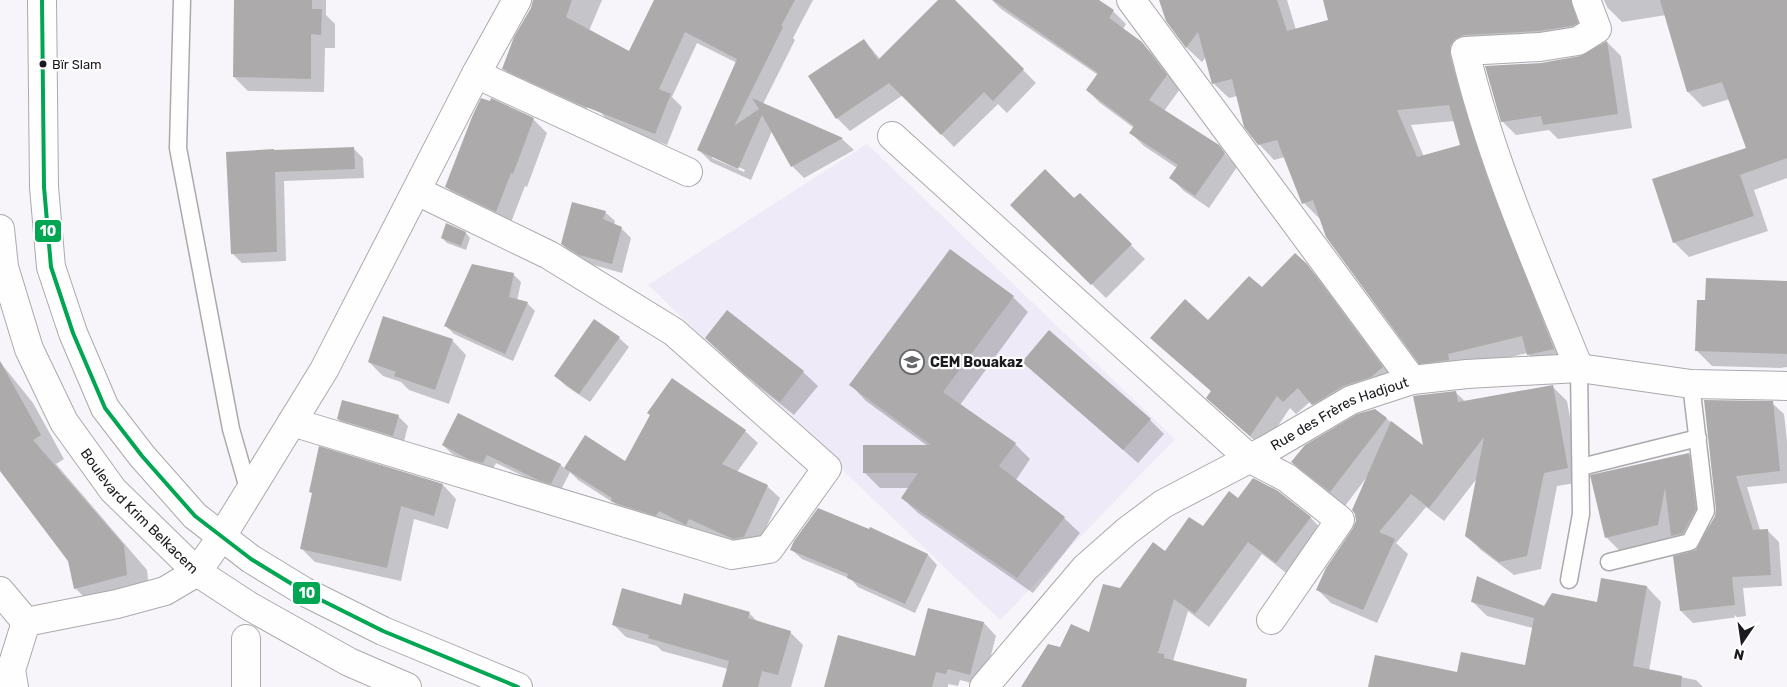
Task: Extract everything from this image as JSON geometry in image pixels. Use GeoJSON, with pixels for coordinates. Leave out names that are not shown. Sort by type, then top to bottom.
{"type":"FeatureCollection","features":[{"type":"Feature","properties":{"kind":"street"},"geometry":{"type":"LineString","coordinates":[[42,0],[44,187],[51,267],[73,333],[105,408],[142,456],[195,516],[251,559],[305,592],[383,631],[518,687]]}},
{"type":"Feature","properties":{"kind":"street"},"geometry":{"type":"LineString","coordinates":[[26,622],[117,604],[165,591],[197,572],[222,536],[324,370],[476,74],[517,0]]}},
{"type":"Feature","properties":{"kind":"street"},"geometry":{"type":"LineString","coordinates":[[1131,0],[1412,380]]}},
{"type":"Feature","properties":{"kind":"street"},"geometry":{"type":"LineString","coordinates":[[1579,368],[1508,190],[1484,124],[1465,51],[1540,47],[1578,41],[1596,29],[1586,0]]}},
{"type":"Feature","properties":{"kind":"street"},"geometry":{"type":"LineString","coordinates":[[476,74],[688,172]]}},
{"type":"Feature","properties":{"kind":"street"},"geometry":{"type":"LineString","coordinates":[[892,136],[1249,458],[1287,478],[1340,520],[1271,620]]}},
{"type":"Feature","properties":{"kind":"street"},"geometry":{"type":"LineString","coordinates":[[292,422],[732,555],[769,549],[827,468],[674,332],[549,255],[416,191]]}},
{"type":"Feature","properties":{"kind":"street","name":"Boulevard Krim Belkacem"},"geometry":{"type":"LineString","coordinates":[[0,229],[4,267],[29,349],[64,422],[113,490],[197,572],[249,606],[348,662],[407,687]]}},
{"type":"Feature","properties":{"kind":"street","name":"Rue des Frères Hadjout"},"geometry":{"type":"LineString","coordinates":[[984,687],[1086,568],[1126,531],[1163,504],[1351,400],[1412,380],[1468,374],[1579,368],[1691,384],[1787,386]]}},
{"type":"Feature","properties":{"kind":"street"},"geometry":{"type":"LineString","coordinates":[[0,591],[26,622]]}},
{"type":"Feature","properties":{"kind":"street"},"geometry":{"type":"LineString","coordinates":[[14,687],[11,670],[26,622]]}},
{"type":"Feature","properties":{"kind":"street"},"geometry":{"type":"LineString","coordinates":[[246,639],[246,687]]}},
{"type":"Feature","properties":{"kind":"lane"},"geometry":{"type":"LineString","coordinates":[[182,0],[178,148],[230,429],[249,492]]}},
{"type":"Feature","properties":{"kind":"lane"},"geometry":{"type":"LineString","coordinates":[[1569,580],[1582,514],[1579,368]]}},
{"type":"Feature","properties":{"kind":"lane"},"geometry":{"type":"LineString","coordinates":[[1609,562],[1690,542],[1706,511],[1691,384]]}},
{"type":"Feature","properties":{"kind":"lane"},"geometry":{"type":"LineString","coordinates":[[1581,467],[1698,438]]}},
{"type":"Feature","properties":{"kind":"shaded area","name":"CEM Bouakaz"},"geometry":{"type":"Polygon","coordinates":[[[867,144],[1175,439],[1000,620],[648,285],[867,144]]]}},
{"type":"Feature","properties":{"kind":"building"},"geometry":{"type":"Polygon","coordinates":[[[234,0],[312,0],[312,9],[322,9],[321,35],[311,34],[311,79],[233,77],[234,0]]]}},
{"type":"Feature","properties":{"kind":"building"},"geometry":{"type":"Polygon","coordinates":[[[533,0],[572,0],[566,17],[629,51],[654,0],[795,0],[734,126],[759,109],[752,98],[843,138],[791,167],[762,115],[738,169],[697,150],[737,59],[685,32],[659,89],[671,94],[655,134],[576,103],[502,69],[514,37],[531,8],[533,0]]]}},
{"type":"Feature","properties":{"kind":"building"},"geometry":{"type":"Polygon","coordinates":[[[938,0],[955,0],[1024,69],[993,101],[984,92],[941,135],[889,83],[836,119],[808,76],[864,39],[878,60],[938,0]]]}},
{"type":"Feature","properties":{"kind":"building"},"geometry":{"type":"Polygon","coordinates":[[[993,0],[1099,0],[1114,10],[1109,18],[1142,42],[1167,75],[1149,100],[1219,145],[1225,153],[1195,196],[1169,178],[1178,165],[1129,133],[1134,126],[1086,90],[1098,73],[993,0]]]}},
{"type":"Feature","properties":{"kind":"building"},"geometry":{"type":"Polygon","coordinates":[[[1159,0],[1277,0],[1287,31],[1328,20],[1323,0],[1571,0],[1578,23],[1572,26],[1538,31],[1464,35],[1455,39],[1450,46],[1450,55],[1461,96],[1487,177],[1554,349],[1527,355],[1522,336],[1448,354],[1449,360],[1419,364],[1326,237],[1313,200],[1302,204],[1277,140],[1258,145],[1244,127],[1232,79],[1212,84],[1198,32],[1186,48],[1166,21],[1159,0]],[[1449,105],[1397,110],[1417,157],[1460,145],[1449,105]]]}},
{"type":"Feature","properties":{"kind":"building"},"geometry":{"type":"Polygon","coordinates":[[[1660,0],[1787,0],[1787,158],[1740,175],[1754,216],[1673,243],[1652,179],[1746,148],[1722,82],[1687,92],[1660,0]]]}},
{"type":"Feature","properties":{"kind":"building"},"geometry":{"type":"Polygon","coordinates":[[[1607,41],[1618,114],[1543,125],[1541,116],[1501,122],[1485,66],[1541,63],[1580,56],[1607,41]]]}},
{"type":"Feature","properties":{"kind":"building"},"geometry":{"type":"Polygon","coordinates":[[[481,98],[490,101],[491,98],[534,118],[513,174],[511,173],[496,212],[445,187],[481,98]]]}},
{"type":"Feature","properties":{"kind":"building"},"geometry":{"type":"Polygon","coordinates":[[[354,147],[355,169],[275,172],[277,252],[231,254],[226,152],[354,147]]]}},
{"type":"Feature","properties":{"kind":"building"},"geometry":{"type":"Polygon","coordinates":[[[1045,169],[1074,198],[1080,193],[1132,244],[1091,285],[1010,205],[1045,169]]]}},
{"type":"Feature","properties":{"kind":"building"},"geometry":{"type":"Polygon","coordinates":[[[572,202],[606,211],[603,219],[622,227],[612,264],[579,255],[561,244],[572,202]]]}},
{"type":"Feature","properties":{"kind":"building"},"geometry":{"type":"Polygon","coordinates":[[[446,223],[466,232],[461,246],[441,238],[446,223]]]}},
{"type":"Feature","properties":{"kind":"building"},"geometry":{"type":"Polygon","coordinates":[[[950,249],[1014,296],[943,392],[1016,443],[999,466],[1065,517],[1017,578],[901,498],[918,473],[863,473],[863,445],[931,445],[849,385],[950,249]]]}},
{"type":"Feature","properties":{"kind":"building"},"geometry":{"type":"Polygon","coordinates":[[[1295,253],[1307,264],[1383,367],[1371,377],[1343,386],[1312,405],[1298,388],[1283,402],[1277,396],[1250,436],[1206,398],[1211,391],[1150,338],[1185,299],[1208,320],[1249,276],[1262,287],[1295,253]]]}},
{"type":"Feature","properties":{"kind":"building"},"geometry":{"type":"Polygon","coordinates":[[[472,264],[514,273],[509,297],[528,302],[505,354],[444,326],[472,264]]]}},
{"type":"Feature","properties":{"kind":"building"},"geometry":{"type":"Polygon","coordinates":[[[1706,278],[1787,281],[1787,354],[1695,351],[1697,300],[1705,300],[1706,278]]]}},
{"type":"Feature","properties":{"kind":"building"},"geometry":{"type":"Polygon","coordinates":[[[727,310],[804,371],[780,402],[744,374],[705,338],[727,310]]]}},
{"type":"Feature","properties":{"kind":"building"},"geometry":{"type":"Polygon","coordinates":[[[383,316],[453,339],[435,390],[394,376],[396,372],[368,362],[383,316]]]}},
{"type":"Feature","properties":{"kind":"building"},"geometry":{"type":"Polygon","coordinates":[[[594,319],[620,337],[579,394],[554,376],[594,319]]]}},
{"type":"Feature","properties":{"kind":"building"},"geometry":{"type":"Polygon","coordinates":[[[1049,330],[1151,419],[1123,450],[1022,362],[1049,330]]]}},
{"type":"Feature","properties":{"kind":"building"},"geometry":{"type":"Polygon","coordinates":[[[0,361],[41,435],[33,440],[124,545],[127,575],[74,589],[68,561],[0,471],[0,361]]]}},
{"type":"Feature","properties":{"kind":"building"},"geometry":{"type":"Polygon","coordinates":[[[672,378],[746,430],[722,464],[768,485],[744,537],[733,539],[689,519],[686,525],[659,511],[656,516],[618,504],[611,501],[612,498],[564,468],[585,435],[625,461],[650,415],[647,413],[672,378]]]}},
{"type":"Feature","properties":{"kind":"building"},"geometry":{"type":"Polygon","coordinates":[[[1553,385],[1568,468],[1544,473],[1527,556],[1499,562],[1465,536],[1484,437],[1429,508],[1411,494],[1379,532],[1395,539],[1363,610],[1316,590],[1326,568],[1353,528],[1356,521],[1352,510],[1391,421],[1423,445],[1413,396],[1456,391],[1458,402],[1553,385]]]}},
{"type":"Feature","properties":{"kind":"building"},"geometry":{"type":"Polygon","coordinates":[[[342,400],[399,415],[393,436],[337,419],[342,400]]]}},
{"type":"Feature","properties":{"kind":"building"},"geometry":{"type":"Polygon","coordinates":[[[1704,400],[1773,401],[1780,471],[1736,476],[1753,530],[1768,529],[1771,575],[1732,577],[1735,605],[1680,611],[1673,556],[1696,550],[1715,516],[1716,510],[1704,400]]]}},
{"type":"Feature","properties":{"kind":"building"},"geometry":{"type":"Polygon","coordinates":[[[1375,409],[1387,418],[1330,492],[1291,462],[1305,445],[1357,414],[1375,409]]]}},
{"type":"Feature","properties":{"kind":"building"},"geometry":{"type":"Polygon","coordinates":[[[458,413],[561,464],[551,484],[538,480],[487,455],[483,463],[468,459],[442,445],[458,413]]]}},
{"type":"Feature","properties":{"kind":"building"},"geometry":{"type":"Polygon","coordinates":[[[319,446],[443,484],[434,516],[401,506],[387,568],[300,549],[312,493],[309,492],[319,446]]]}},
{"type":"Feature","properties":{"kind":"building"},"geometry":{"type":"Polygon","coordinates":[[[1689,453],[1696,509],[1683,533],[1671,536],[1665,488],[1658,525],[1605,538],[1590,475],[1689,453]]]}},
{"type":"Feature","properties":{"kind":"building"},"geometry":{"type":"Polygon","coordinates":[[[1253,478],[1278,491],[1311,517],[1276,563],[1248,542],[1195,614],[1174,599],[1158,653],[1164,654],[1164,658],[1247,679],[1246,687],[1021,687],[1048,644],[1060,647],[1071,624],[1089,632],[1103,584],[1120,588],[1153,542],[1165,551],[1189,517],[1203,526],[1229,491],[1238,498],[1253,478]]]}},
{"type":"Feature","properties":{"kind":"building"},"geometry":{"type":"Polygon","coordinates":[[[818,508],[869,529],[870,527],[928,554],[905,604],[847,578],[848,574],[790,550],[794,541],[818,508]]]}},
{"type":"Feature","properties":{"kind":"building"},"geometry":{"type":"Polygon","coordinates":[[[1477,576],[1544,606],[1552,593],[1597,602],[1601,578],[1647,586],[1633,666],[1682,676],[1681,687],[1368,687],[1375,655],[1457,672],[1461,652],[1525,665],[1534,618],[1471,602],[1477,576]]]}},
{"type":"Feature","properties":{"kind":"building"},"geometry":{"type":"Polygon","coordinates":[[[622,588],[681,605],[684,593],[750,612],[748,618],[791,631],[778,675],[762,671],[758,687],[722,687],[729,661],[648,638],[649,635],[612,625],[622,588]]]}},
{"type":"Feature","properties":{"kind":"building"},"geometry":{"type":"Polygon","coordinates":[[[928,608],[984,622],[970,675],[948,669],[946,674],[936,672],[932,687],[824,687],[838,635],[915,656],[928,608]]]}},
{"type":"Feature","properties":{"kind":"transit line","name":"10"},"geometry":{"type":"LineString","coordinates":[[42,0],[44,187],[51,267],[73,333],[105,408],[142,456],[195,516],[251,559],[305,592],[383,631],[518,687]]}},
{"type":"Feature","properties":{"kind":"place","name":"Bïr Slam"},"geometry":{"type":"Point","coordinates":[43,64]}},
{"type":"Feature","properties":{"kind":"place","name":"CEM Bouakaz"},"geometry":{"type":"Point","coordinates":[912,362]}}]}
